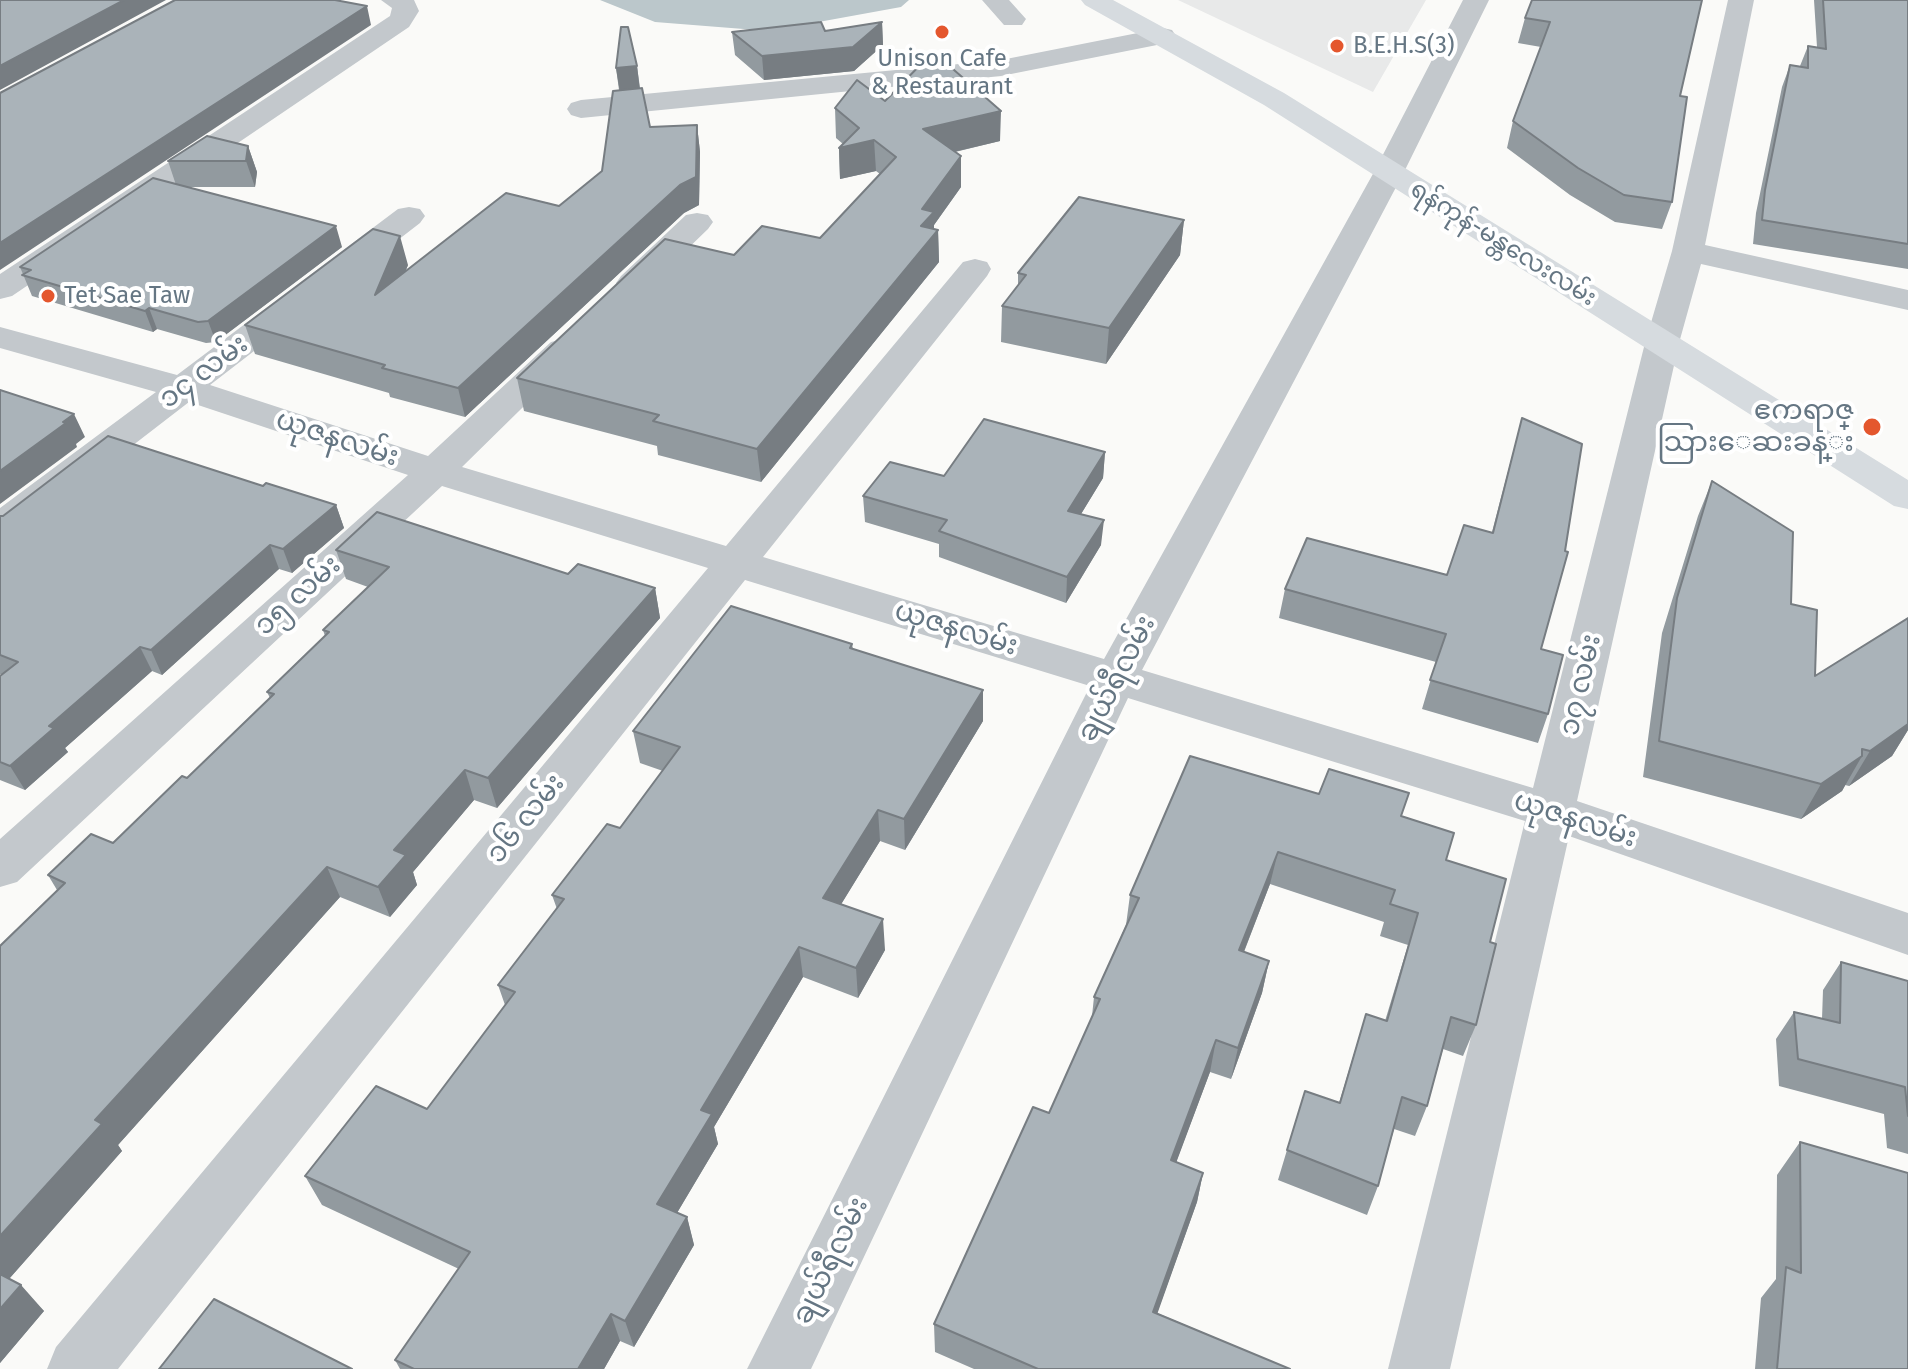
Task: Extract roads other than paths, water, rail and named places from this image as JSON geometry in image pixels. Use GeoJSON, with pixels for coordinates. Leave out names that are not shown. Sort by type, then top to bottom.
{"type":"FeatureCollection","features":[{"type":"Feature","properties":{"kind":"main road","name":"ရန်ကုန်-မန္တလေးလမ်း"},"geometry":{"type":"LineString","coordinates":[[1094,0],[1274,99],[1908,497]]}},
{"type":"Feature","properties":{"kind":"street"},"geometry":{"type":"LineString","coordinates":[[0,289],[400,21],[406,11],[403,3],[394,0]]}},
{"type":"Feature","properties":{"kind":"street","name":"ချယ်ရီလမ်း"},"geometry":{"type":"LineString","coordinates":[[778,1369],[1116,678],[1389,172],[1476,0]]}},
{"type":"Feature","properties":{"kind":"street","name":"၁၇ လမ်း"},"geometry":{"type":"LineString","coordinates":[[1419,1369],[1662,343],[1688,251],[1741,0]]}},
{"type":"Feature","properties":{"kind":"street"},"geometry":{"type":"LineString","coordinates":[[581,109],[1001,68],[1163,36]]}},
{"type":"Feature","properties":{"kind":"street","name":"၁၄ လမ်း"},"geometry":{"type":"LineString","coordinates":[[0,528],[409,216]]}},
{"type":"Feature","properties":{"kind":"street","name":"၁၅ လမ်း"},"geometry":{"type":"LineString","coordinates":[[0,868],[435,471],[697,222]]}},
{"type":"Feature","properties":{"kind":"street"},"geometry":{"type":"LineString","coordinates":[[1688,251],[1908,300]]}},
{"type":"Feature","properties":{"kind":"street","name":"၁၆ လမ်း"},"geometry":{"type":"LineString","coordinates":[[78,1369],[975,269]]}},
{"type":"Feature","properties":{"kind":"street","name":"ယုဇနလမ်း"},"geometry":{"type":"LineString","coordinates":[[0,337],[183,388],[435,471],[1551,811],[1908,934]]}},
{"type":"Feature","properties":{"kind":"place","name":"Unison Cafe & Restaurant"},"geometry":{"type":"Point","coordinates":[942,32]}},
{"type":"Feature","properties":{"kind":"place","name":"B.E.H.S(3)"},"geometry":{"type":"Point","coordinates":[1337,46]}},
{"type":"Feature","properties":{"kind":"place","name":"Tet Sae Taw"},"geometry":{"type":"Point","coordinates":[48,296]}},
{"type":"Feature","properties":{"kind":"place","name":"ဧကရာဇ္ သြားေဆးခန္း"},"geometry":{"type":"Point","coordinates":[1872,427]}}]}
